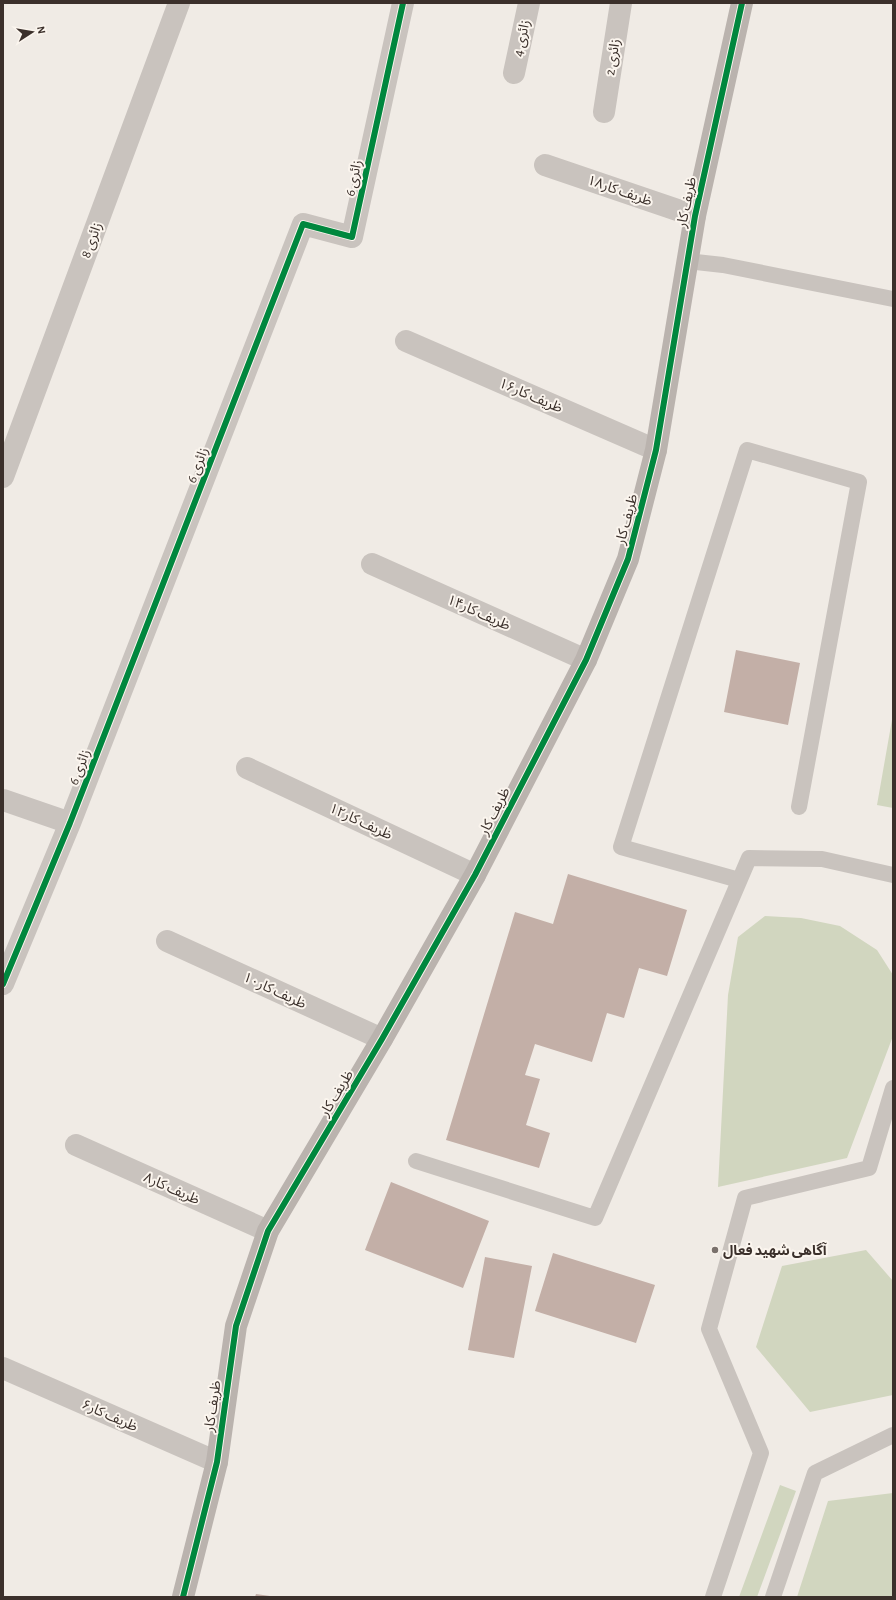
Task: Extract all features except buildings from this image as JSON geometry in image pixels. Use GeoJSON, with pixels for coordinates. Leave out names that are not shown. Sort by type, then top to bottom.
{"type":"FeatureCollection","features":[{"type":"Feature","properties":{"kind":"street","name":"8 زائری"},"geometry":{"type":"LineString","coordinates":[[3,477],[179,3]]}},
{"type":"Feature","properties":{"kind":"street","name":"6 زائری"},"geometry":{"type":"LineString","coordinates":[[3,984],[70,823],[303,224],[352,237],[403,3]]}},
{"type":"Feature","properties":{"kind":"street","name":"زائری 4"},"geometry":{"type":"LineString","coordinates":[[514,73],[528,3]]}},
{"type":"Feature","properties":{"kind":"street","name":"زائری 2"},"geometry":{"type":"LineString","coordinates":[[604,112],[621,3]]}},
{"type":"Feature","properties":{"kind":"street","name":"ظریف کار"},"geometry":{"type":"LineString","coordinates":[[183,1597],[217,1462],[236,1326],[268,1231],[382,1039],[475,874],[586,660],[628,559],[656,450],[695,216],[742,3]]}},
{"type":"Feature","properties":{"kind":"street","name":"ظریف کار۱۸"},"geometry":{"type":"LineString","coordinates":[[545,165],[695,216]]}},
{"type":"Feature","properties":{"kind":"street","name":"ظریف کار۱۶"},"geometry":{"type":"LineString","coordinates":[[406,341],[656,450]]}},
{"type":"Feature","properties":{"kind":"street","name":"ظریف کار۱۴"},"geometry":{"type":"LineString","coordinates":[[372,564],[586,660]]}},
{"type":"Feature","properties":{"kind":"street","name":"ظریف کار۱۲"},"geometry":{"type":"LineString","coordinates":[[247,768],[475,874]]}},
{"type":"Feature","properties":{"kind":"street"},"geometry":{"type":"LineString","coordinates":[[3,800],[70,823]]}},
{"type":"Feature","properties":{"kind":"street","name":"ظریف کار۱۰"},"geometry":{"type":"LineString","coordinates":[[167,941],[382,1039]]}},
{"type":"Feature","properties":{"kind":"street","name":"ظریف کار۸"},"geometry":{"type":"LineString","coordinates":[[76,1145],[268,1231]]}},
{"type":"Feature","properties":{"kind":"street","name":"ظریف کار۶"},"geometry":{"type":"LineString","coordinates":[[3,1368],[217,1462]]}},
{"type":"Feature","properties":{"kind":"lane"},"geometry":{"type":"LineString","coordinates":[[687,261],[723,265],[893,300]]}},
{"type":"Feature","properties":{"kind":"lane"},"geometry":{"type":"LineString","coordinates":[[739,880],[621,847],[747,450],[858,482],[799,806]]}},
{"type":"Feature","properties":{"kind":"lane"},"geometry":{"type":"LineString","coordinates":[[416,1161],[596,1218],[749,858],[822,859],[893,875]]}},
{"type":"Feature","properties":{"kind":"lane"},"geometry":{"type":"LineString","coordinates":[[713,1597],[762,1453],[709,1330],[745,1198],[869,1168],[893,1088]]}},
{"type":"Feature","properties":{"kind":"lane"},"geometry":{"type":"LineString","coordinates":[[774,1597],[815,1473],[893,1436]]}},
{"type":"Feature","properties":{"kind":"green space"},"geometry":{"type":"Polygon","coordinates":[[[893,714],[893,808],[877,805],[893,714]]]}},
{"type":"Feature","properties":{"kind":"green space"},"geometry":{"type":"Polygon","coordinates":[[[765,916],[801,918],[840,926],[877,950],[893,975],[893,1036],[847,1158],[718,1187],[728,995],[738,937],[765,916]]]}},
{"type":"Feature","properties":{"kind":"green space"},"geometry":{"type":"Polygon","coordinates":[[[866,1250],[893,1281],[893,1395],[810,1412],[756,1347],[782,1266],[866,1250]]]}},
{"type":"Feature","properties":{"kind":"green space"},"geometry":{"type":"Polygon","coordinates":[[[780,1485],[796,1491],[757,1597],[739,1597],[780,1485]]]}},
{"type":"Feature","properties":{"kind":"green space"},"geometry":{"type":"Polygon","coordinates":[[[893,1493],[893,1597],[797,1597],[828,1501],[893,1493]]]}},
{"type":"Feature","properties":{"kind":"cycle path"},"geometry":{"type":"LineString","coordinates":[[3,984],[70,823],[303,224],[352,237],[403,3]]}},
{"type":"Feature","properties":{"kind":"cycle path"},"geometry":{"type":"LineString","coordinates":[[183,1597],[217,1462],[236,1326],[268,1231],[382,1039],[475,875],[586,660],[628,559],[656,450],[695,216],[742,3]]}},
{"type":"Feature","properties":{"kind":"place","name":"آگاهی شهید فعال"},"geometry":{"type":"Point","coordinates":[715,1250]}}]}
